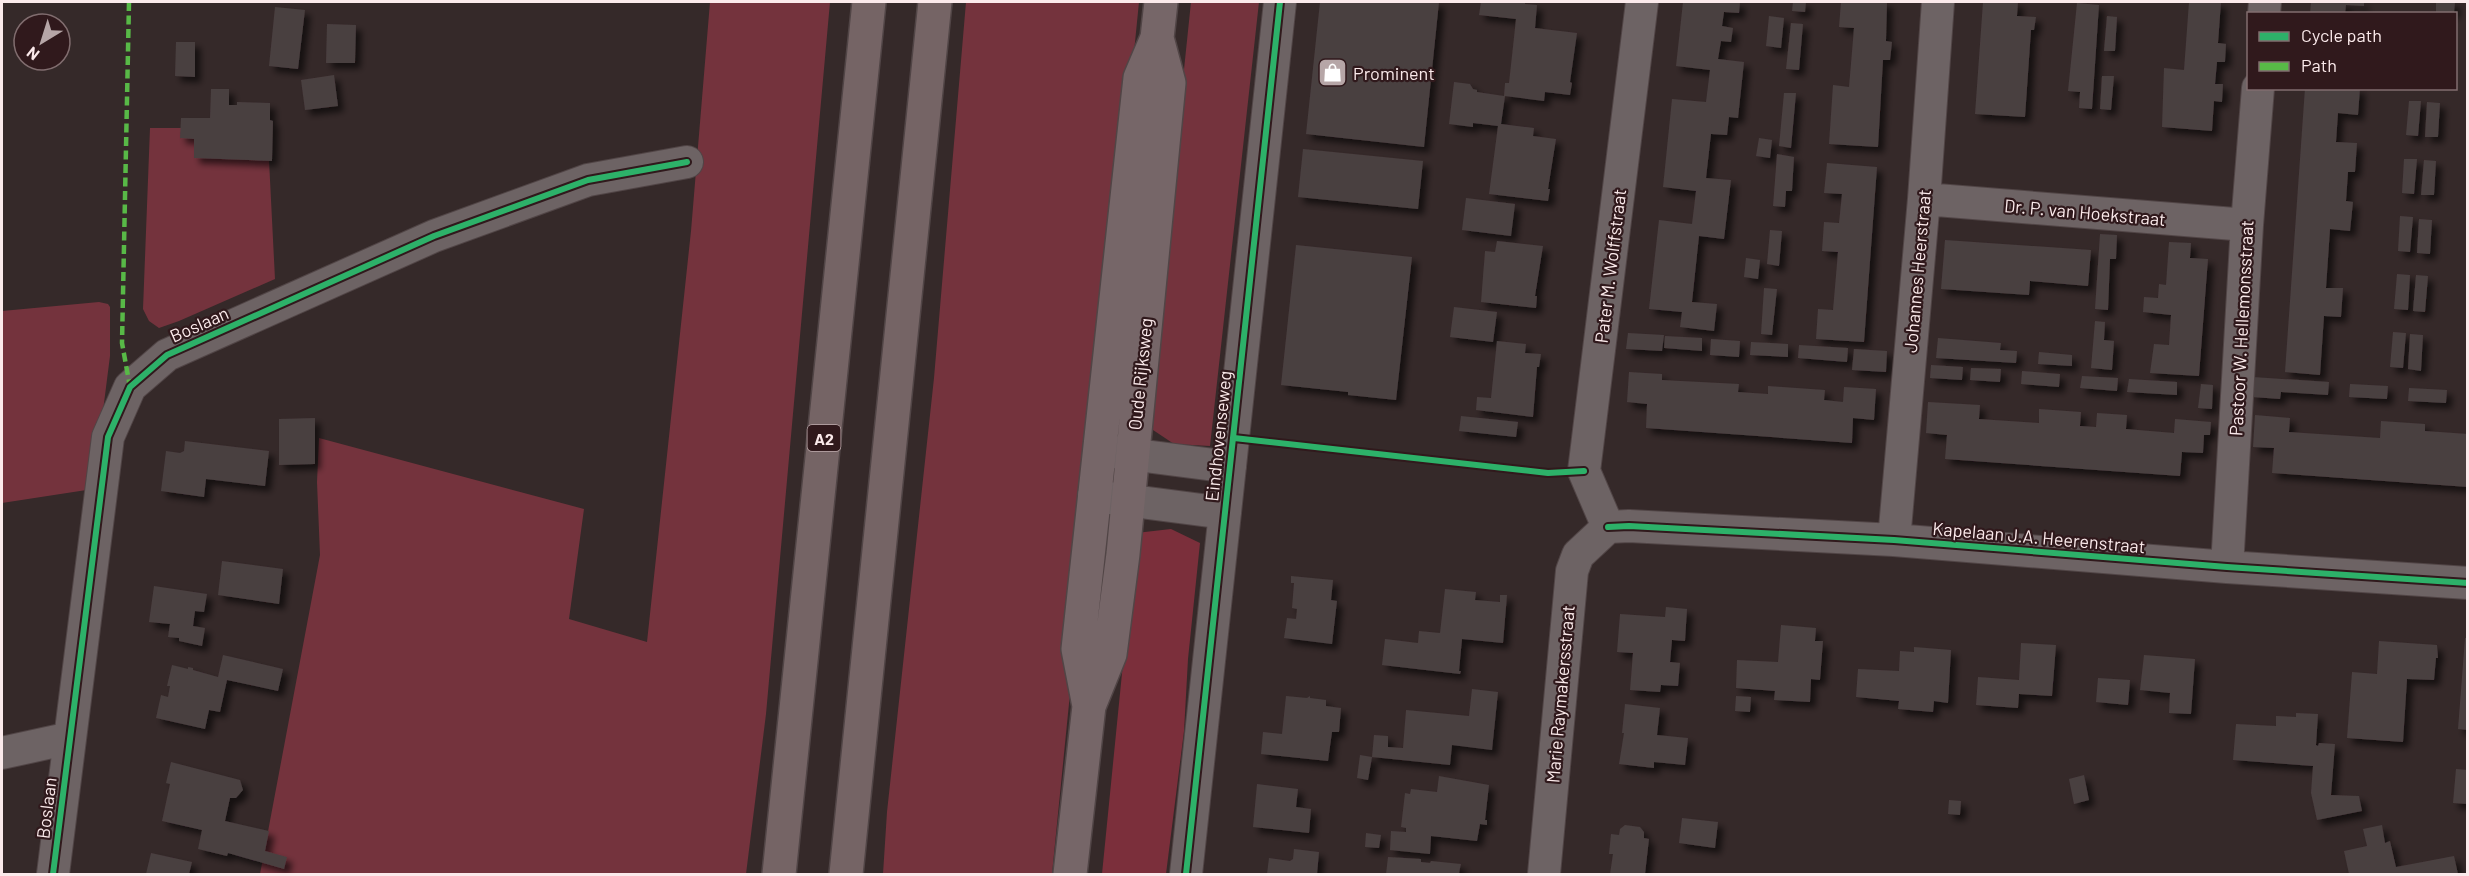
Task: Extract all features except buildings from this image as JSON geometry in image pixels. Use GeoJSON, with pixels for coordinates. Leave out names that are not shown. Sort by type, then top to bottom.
{"type":"FeatureCollection","features":[{"type":"Feature","properties":{"kind":"highway","name":"A2"},"geometry":{"type":"LineString","coordinates":[[779,874],[869,2]]}},
{"type":"Feature","properties":{"kind":"highway"},"geometry":{"type":"LineString","coordinates":[[846,874],[935,2]]}},
{"type":"Feature","properties":{"kind":"main road","name":"Oude Rijksweg"},"geometry":{"type":"LineString","coordinates":[[1089,706],[1078,649],[1140,78],[1157,38],[1161,2]]}},
{"type":"Feature","properties":{"kind":"main road","name":"Oude Rijksweg"},"geometry":{"type":"LineString","coordinates":[[1070,874],[1089,706],[1110,654],[1132,455],[1168,82],[1157,38]]}},
{"type":"Feature","properties":{"kind":"street","name":"Eindhovenseweg"},"geometry":{"type":"LineString","coordinates":[[1186,874],[1280,2]]}},
{"type":"Feature","properties":{"kind":"street","name":"Pater M. Wolffstraat"},"geometry":{"type":"LineString","coordinates":[[1608,527],[1584,471],[1642,2]]}},
{"type":"Feature","properties":{"kind":"street","name":"Johannes Heerstraat"},"geometry":{"type":"LineString","coordinates":[[1894,540],[1924,199],[1938,2]]}},
{"type":"Feature","properties":{"kind":"street","name":"Pastoor W. Hellemonsstraat"},"geometry":{"type":"LineString","coordinates":[[2227,567],[2247,225],[2258,90]]}},
{"type":"Feature","properties":{"kind":"street","name":"Boslaan"},"geometry":{"type":"LineString","coordinates":[[53,874],[108,437],[130,387],[167,355],[434,236],[588,180],[687,162]]}},
{"type":"Feature","properties":{"kind":"street","name":"Dr. P. van Hoekstraat"},"geometry":{"type":"LineString","coordinates":[[1924,199],[2247,225]]}},
{"type":"Feature","properties":{"kind":"street","name":"Eindhovenseweg"},"geometry":{"type":"LineString","coordinates":[[1099,450],[1230,467]]}},
{"type":"Feature","properties":{"kind":"street","name":"Eindhovenseweg"},"geometry":{"type":"LineString","coordinates":[[1094,496],[1225,513]]}},
{"type":"Feature","properties":{"kind":"street","name":"Kapelaan J.A. Heerenstraat"},"geometry":{"type":"LineString","coordinates":[[1608,527],[1629,526],[1894,540],[2227,567],[2468,583]]}},
{"type":"Feature","properties":{"kind":"street","name":"Marie Raymakersstraat"},"geometry":{"type":"LineString","coordinates":[[1544,874],[1572,571],[1578,555],[1608,527]]}},
{"type":"Feature","properties":{"kind":"street"},"geometry":{"type":"LineString","coordinates":[[2,753],[70,738]]}},
{"type":"Feature","properties":{"kind":"shaded area"},"geometry":{"type":"Polygon","coordinates":[[[710,2],[830,2],[766,714],[746,874],[260,874],[320,555],[317,482],[319,438],[584,509],[569,619],[647,642],[691,231],[710,2]]]}},
{"type":"Feature","properties":{"kind":"shaded area"},"geometry":{"type":"Polygon","coordinates":[[[966,2],[1139,2],[1052,874],[883,874],[887,812],[934,378],[966,2]]]}},
{"type":"Feature","properties":{"kind":"shaded area"},"geometry":{"type":"Polygon","coordinates":[[[1191,2],[1259,2],[1210,446],[1174,444],[1147,426],[1191,2]]]}},
{"type":"Feature","properties":{"kind":"shaded area"},"geometry":{"type":"Polygon","coordinates":[[[150,128],[270,128],[269,160],[275,279],[159,328],[149,321],[143,309],[150,128]]]}},
{"type":"Feature","properties":{"kind":"shaded area"},"geometry":{"type":"Polygon","coordinates":[[[99,302],[108,304],[110,307],[110,356],[93,489],[2,503],[2,311],[99,302]]]}},
{"type":"Feature","properties":{"kind":"shaded area"},"geometry":{"type":"Polygon","coordinates":[[[1171,529],[1200,543],[1188,659],[1184,731],[1166,874],[1102,874],[1136,533],[1171,529]]]}},
{"type":"Feature","properties":{"kind":"marked path"},"geometry":{"type":"LineString","coordinates":[[129,2],[122,343],[130,387]]}},
{"type":"Feature","properties":{"kind":"cycle path"},"geometry":{"type":"LineString","coordinates":[[1186,874],[1280,2]]}},
{"type":"Feature","properties":{"kind":"cycle path"},"geometry":{"type":"LineString","coordinates":[[53,874],[108,437],[130,387],[167,355],[434,236],[588,180],[687,162]]}},
{"type":"Feature","properties":{"kind":"cycle path"},"geometry":{"type":"LineString","coordinates":[[1234,438],[1548,473],[1584,471]]}},
{"type":"Feature","properties":{"kind":"cycle path"},"geometry":{"type":"LineString","coordinates":[[1608,527],[1629,526],[1894,540],[2227,567],[2468,583]]}},
{"type":"Feature","properties":{"kind":"place","name":"Prominent"},"geometry":{"type":"Point","coordinates":[1332,73]}}]}
